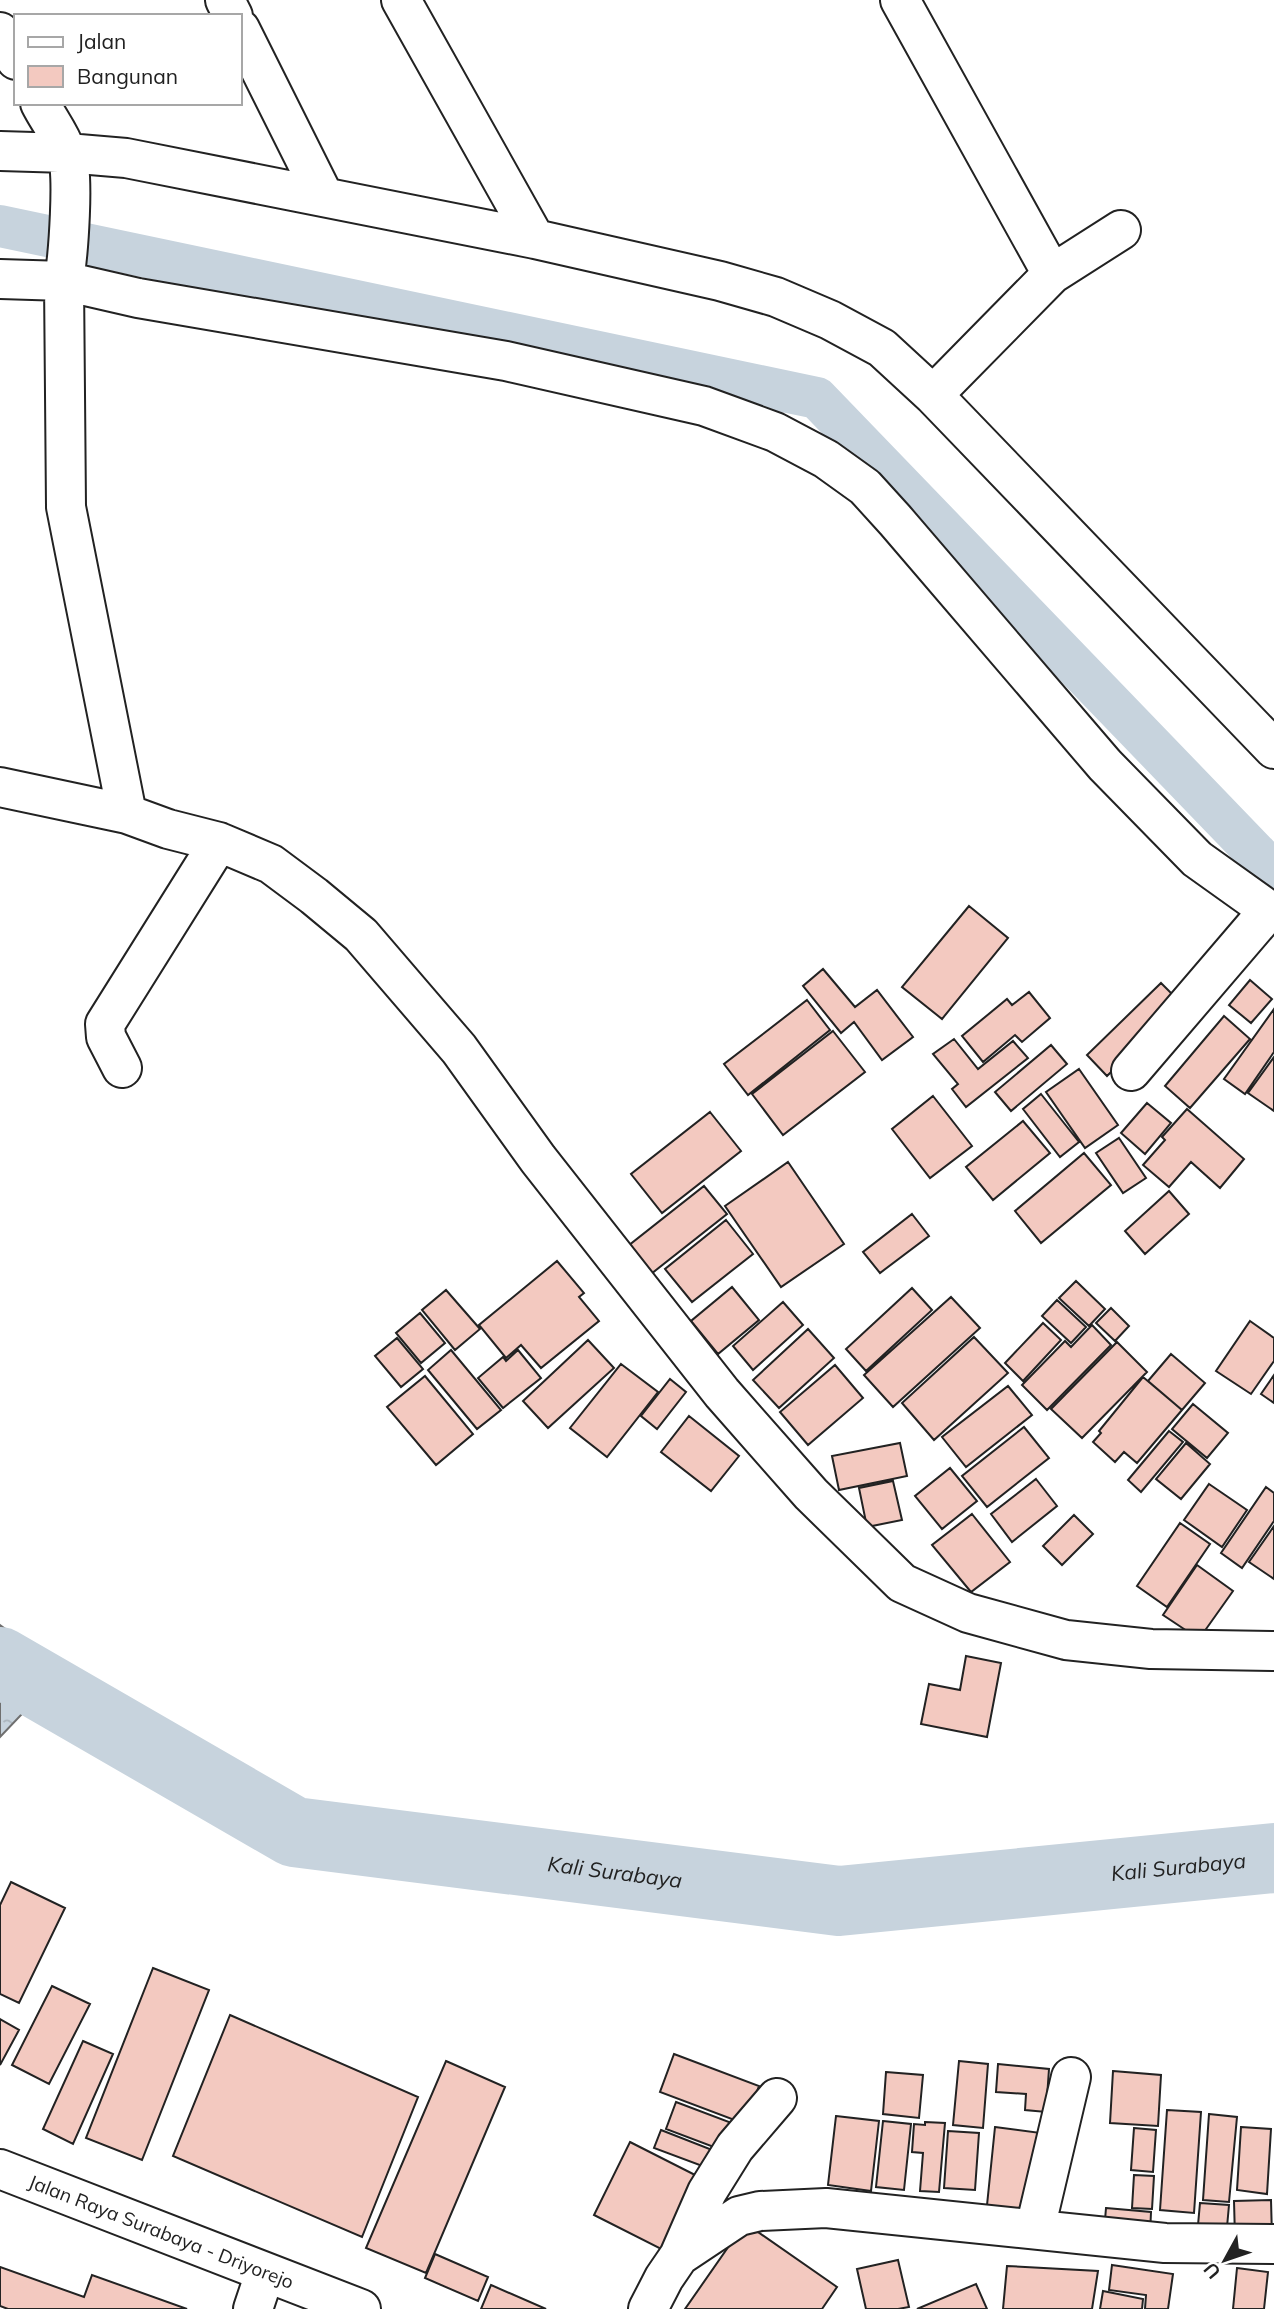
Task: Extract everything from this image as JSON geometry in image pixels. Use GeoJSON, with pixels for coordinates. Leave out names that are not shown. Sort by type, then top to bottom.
{"type":"FeatureCollection","features":[{"type":"Feature","properties":{"kind":"street"},"geometry":{"type":"LineString","coordinates":[[401,0],[535,239]]}},
{"type":"Feature","properties":{"kind":"street"},"geometry":{"type":"LineString","coordinates":[[900,0],[1052,274]]}},
{"type":"Feature","properties":{"kind":"street"},"geometry":{"type":"LineString","coordinates":[[0,32],[14,56]]}},
{"type":"Feature","properties":{"kind":"street"},"geometry":{"type":"LineString","coordinates":[[242,33],[324,197]]}},
{"type":"Feature","properties":{"kind":"street"},"geometry":{"type":"LineString","coordinates":[[41,105],[68,167],[66,508],[127,814]]}},
{"type":"Feature","properties":{"kind":"street"},"geometry":{"type":"LineString","coordinates":[[0,151],[68,167],[126,158],[535,239],[720,281],[776,298],[831,320],[882,348],[933,394],[1274,749]]}},
{"type":"Feature","properties":{"kind":"street"},"geometry":{"type":"LineString","coordinates":[[933,394],[1052,274],[1121,230]]}},
{"type":"Feature","properties":{"kind":"street"},"geometry":{"type":"LineString","coordinates":[[0,279],[66,269],[138,298],[506,361],[704,406],[775,432],[826,459],[864,487],[895,520],[1105,765],[1197,859],[1271,913],[1130,1071]]}},
{"type":"Feature","properties":{"kind":"street"},"geometry":{"type":"LineString","coordinates":[[0,787],[127,814],[168,829],[219,842],[271,864],[361,935],[459,1049],[538,1159],[722,1393],[811,1494],[901,1583],[968,1613],[1066,1640],[1150,1649],[1274,1651]]}},
{"type":"Feature","properties":{"kind":"street"},"geometry":{"type":"LineString","coordinates":[[122,1068],[106,1037],[105,1024],[219,842]]}},
{"type":"Feature","properties":{"kind":"street"},"geometry":{"type":"LineString","coordinates":[[1035,2229],[1071,2077]]}},
{"type":"Feature","properties":{"kind":"street"},"geometry":{"type":"LineString","coordinates":[[648,2309],[679,2256],[707,2192],[735,2147],[777,2098]]}},
{"type":"Feature","properties":{"kind":"street","name":"Jalan Raya Surabaya - Driyorejo"},"geometry":{"type":"LineString","coordinates":[[0,2169],[361,2309]]}},
{"type":"Feature","properties":{"kind":"street"},"geometry":{"type":"LineString","coordinates":[[679,2256],[739,2216],[785,2209],[825,2208],[1165,2243],[1274,2244]]}},
{"type":"Feature","properties":{"kind":"street"},"geometry":{"type":"LineString","coordinates":[[253,2309],[265,2273]]}},
{"type":"Feature","properties":{"kind":"water"},"geometry":{"type":"Polygon","coordinates":[[[0,1625],[63,1671],[0,1737],[0,1625]]]}},
{"type":"Feature","properties":{"kind":"building"},"geometry":{"type":"Polygon","coordinates":[[[969,906],[1008,938],[942,1019],[902,987],[969,906]]]}},
{"type":"Feature","properties":{"kind":"building"},"geometry":{"type":"Polygon","coordinates":[[[823,969],[855,1007],[877,990],[913,1037],[882,1060],[854,1022],[841,1033],[803,986],[823,969]]]}},
{"type":"Feature","properties":{"kind":"building"},"geometry":{"type":"Polygon","coordinates":[[[1250,980],[1272,999],[1251,1023],[1229,1005],[1250,980]]]}},
{"type":"Feature","properties":{"kind":"building"},"geometry":{"type":"Polygon","coordinates":[[[1161,983],[1181,1003],[1107,1076],[1087,1055],[1161,983]]]}},
{"type":"Feature","properties":{"kind":"building"},"geometry":{"type":"Polygon","coordinates":[[[1029,992],[1050,1018],[1022,1042],[1015,1035],[983,1062],[962,1036],[1007,999],[1012,1005],[1029,992]]]}},
{"type":"Feature","properties":{"kind":"building"},"geometry":{"type":"Polygon","coordinates":[[[807,1000],[830,1030],[748,1095],[724,1064],[807,1000]]]}},
{"type":"Feature","properties":{"kind":"building"},"geometry":{"type":"Polygon","coordinates":[[[1274,1009],[1274,1052],[1245,1094],[1224,1079],[1274,1009]]]}},
{"type":"Feature","properties":{"kind":"building"},"geometry":{"type":"Polygon","coordinates":[[[1224,1016],[1250,1039],[1190,1108],[1165,1086],[1224,1016]]]}},
{"type":"Feature","properties":{"kind":"building"},"geometry":{"type":"Polygon","coordinates":[[[833,1031],[865,1072],[783,1135],[752,1094],[833,1031]]]}},
{"type":"Feature","properties":{"kind":"building"},"geometry":{"type":"Polygon","coordinates":[[[954,1039],[978,1069],[1013,1041],[1028,1058],[966,1107],[952,1089],[958,1084],[933,1054],[954,1039]]]}},
{"type":"Feature","properties":{"kind":"building"},"geometry":{"type":"Polygon","coordinates":[[[1051,1045],[1067,1064],[1011,1111],[995,1092],[1051,1045]]]}},
{"type":"Feature","properties":{"kind":"building"},"geometry":{"type":"Polygon","coordinates":[[[1274,1057],[1274,1111],[1248,1093],[1274,1057]]]}},
{"type":"Feature","properties":{"kind":"building"},"geometry":{"type":"Polygon","coordinates":[[[1079,1069],[1118,1125],[1085,1148],[1046,1092],[1079,1069]]]}},
{"type":"Feature","properties":{"kind":"building"},"geometry":{"type":"Polygon","coordinates":[[[1041,1094],[1079,1142],[1060,1157],[1023,1109],[1041,1094]]]}},
{"type":"Feature","properties":{"kind":"building"},"geometry":{"type":"Polygon","coordinates":[[[933,1096],[972,1146],[930,1178],[892,1129],[933,1096]]]}},
{"type":"Feature","properties":{"kind":"building"},"geometry":{"type":"Polygon","coordinates":[[[1147,1103],[1171,1123],[1145,1154],[1121,1133],[1147,1103]]]}},
{"type":"Feature","properties":{"kind":"building"},"geometry":{"type":"Polygon","coordinates":[[[1187,1109],[1244,1159],[1220,1188],[1191,1162],[1169,1187],[1143,1165],[1165,1140],[1162,1137],[1187,1109]]]}},
{"type":"Feature","properties":{"kind":"building"},"geometry":{"type":"Polygon","coordinates":[[[710,1112],[741,1151],[662,1213],[631,1174],[710,1112]]]}},
{"type":"Feature","properties":{"kind":"building"},"geometry":{"type":"Polygon","coordinates":[[[1023,1121],[1050,1153],[993,1200],[966,1167],[1023,1121]]]}},
{"type":"Feature","properties":{"kind":"building"},"geometry":{"type":"Polygon","coordinates":[[[1119,1138],[1146,1178],[1123,1193],[1096,1153],[1119,1138]]]}},
{"type":"Feature","properties":{"kind":"building"},"geometry":{"type":"Polygon","coordinates":[[[1084,1153],[1111,1185],[1041,1243],[1015,1211],[1084,1153]]]}},
{"type":"Feature","properties":{"kind":"building"},"geometry":{"type":"Polygon","coordinates":[[[788,1162],[844,1244],[781,1287],[725,1206],[788,1162]]]}},
{"type":"Feature","properties":{"kind":"building"},"geometry":{"type":"Polygon","coordinates":[[[704,1186],[727,1214],[651,1274],[628,1246],[704,1186]]]}},
{"type":"Feature","properties":{"kind":"building"},"geometry":{"type":"Polygon","coordinates":[[[1169,1191],[1189,1214],[1145,1254],[1125,1231],[1169,1191]]]}},
{"type":"Feature","properties":{"kind":"building"},"geometry":{"type":"Polygon","coordinates":[[[912,1214],[929,1236],[880,1273],[863,1252],[912,1214]]]}},
{"type":"Feature","properties":{"kind":"building"},"geometry":{"type":"Polygon","coordinates":[[[726,1220],[753,1254],[692,1302],[665,1269],[726,1220]]]}},
{"type":"Feature","properties":{"kind":"building"},"geometry":{"type":"Polygon","coordinates":[[[557,1261],[584,1293],[579,1297],[599,1321],[541,1368],[521,1345],[506,1358],[479,1325],[557,1261]]]}},
{"type":"Feature","properties":{"kind":"building"},"geometry":{"type":"Polygon","coordinates":[[[1076,1281],[1105,1309],[1089,1326],[1059,1298],[1076,1281]]]}},
{"type":"Feature","properties":{"kind":"building"},"geometry":{"type":"Polygon","coordinates":[[[732,1287],[759,1320],[718,1354],[691,1321],[732,1287]]]}},
{"type":"Feature","properties":{"kind":"building"},"geometry":{"type":"Polygon","coordinates":[[[912,1288],[932,1310],[866,1371],[846,1349],[912,1288]]]}},
{"type":"Feature","properties":{"kind":"building"},"geometry":{"type":"Polygon","coordinates":[[[446,1290],[480,1329],[455,1350],[422,1310],[446,1290]]]}},
{"type":"Feature","properties":{"kind":"building"},"geometry":{"type":"Polygon","coordinates":[[[951,1297],[980,1328],[893,1407],[864,1375],[951,1297]]]}},
{"type":"Feature","properties":{"kind":"building"},"geometry":{"type":"Polygon","coordinates":[[[1057,1300],[1086,1327],[1071,1343],[1042,1316],[1057,1300]]]}},
{"type":"Feature","properties":{"kind":"building"},"geometry":{"type":"Polygon","coordinates":[[[783,1302],[803,1325],[753,1370],[733,1346],[783,1302]]]}},
{"type":"Feature","properties":{"kind":"building"},"geometry":{"type":"Polygon","coordinates":[[[1111,1308],[1129,1326],[1115,1341],[1096,1323],[1111,1308]]]}},
{"type":"Feature","properties":{"kind":"building"},"geometry":{"type":"Polygon","coordinates":[[[420,1313],[445,1343],[421,1363],[396,1333],[420,1313]]]}},
{"type":"Feature","properties":{"kind":"building"},"geometry":{"type":"Polygon","coordinates":[[[1250,1321],[1274,1338],[1274,1361],[1251,1394],[1216,1371],[1250,1321]]]}},
{"type":"Feature","properties":{"kind":"building"},"geometry":{"type":"Polygon","coordinates":[[[1043,1323],[1061,1340],[1023,1381],[1005,1363],[1043,1323]]]}},
{"type":"Feature","properties":{"kind":"building"},"geometry":{"type":"Polygon","coordinates":[[[1092,1325],[1111,1345],[1047,1410],[1022,1385],[1065,1341],[1071,1347],[1092,1325]]]}},
{"type":"Feature","properties":{"kind":"building"},"geometry":{"type":"Polygon","coordinates":[[[808,1329],[834,1358],[779,1408],[753,1380],[808,1329]]]}},
{"type":"Feature","properties":{"kind":"building"},"geometry":{"type":"Polygon","coordinates":[[[974,1337],[1008,1373],[934,1440],[902,1403],[974,1337]]]}},
{"type":"Feature","properties":{"kind":"building"},"geometry":{"type":"Polygon","coordinates":[[[397,1338],[423,1369],[401,1387],[375,1356],[397,1338]]]}},
{"type":"Feature","properties":{"kind":"building"},"geometry":{"type":"Polygon","coordinates":[[[588,1340],[614,1368],[548,1428],[523,1401],[588,1340]]]}},
{"type":"Feature","properties":{"kind":"building"},"geometry":{"type":"Polygon","coordinates":[[[1117,1342],[1147,1372],[1082,1438],[1051,1409],[1117,1342]]]}},
{"type":"Feature","properties":{"kind":"building"},"geometry":{"type":"Polygon","coordinates":[[[451,1350],[501,1410],[477,1429],[428,1370],[451,1350]]]}},
{"type":"Feature","properties":{"kind":"building"},"geometry":{"type":"Polygon","coordinates":[[[518,1350],[541,1378],[503,1408],[478,1378],[503,1357],[506,1361],[518,1350]]]}},
{"type":"Feature","properties":{"kind":"building"},"geometry":{"type":"Polygon","coordinates":[[[1171,1354],[1205,1383],[1182,1410],[1148,1381],[1171,1354]]]}},
{"type":"Feature","properties":{"kind":"building"},"geometry":{"type":"Polygon","coordinates":[[[621,1364],[658,1392],[607,1457],[570,1428],[621,1364]]]}},
{"type":"Feature","properties":{"kind":"building"},"geometry":{"type":"Polygon","coordinates":[[[835,1365],[863,1398],[808,1445],[780,1412],[835,1365]]]}},
{"type":"Feature","properties":{"kind":"building"},"geometry":{"type":"Polygon","coordinates":[[[1274,1375],[1274,1403],[1261,1394],[1274,1375]]]}},
{"type":"Feature","properties":{"kind":"building"},"geometry":{"type":"Polygon","coordinates":[[[425,1376],[473,1434],[436,1465],[387,1407],[425,1376]]]}},
{"type":"Feature","properties":{"kind":"building"},"geometry":{"type":"Polygon","coordinates":[[[1143,1377],[1182,1410],[1137,1463],[1124,1452],[1115,1462],[1093,1442],[1143,1377]]]}},
{"type":"Feature","properties":{"kind":"building"},"geometry":{"type":"Polygon","coordinates":[[[670,1379],[686,1392],[657,1429],[641,1416],[670,1379]]]}},
{"type":"Feature","properties":{"kind":"building"},"geometry":{"type":"Polygon","coordinates":[[[1008,1386],[1032,1415],[966,1467],[942,1437],[1008,1386]]]}},
{"type":"Feature","properties":{"kind":"building"},"geometry":{"type":"Polygon","coordinates":[[[1193,1404],[1228,1433],[1207,1458],[1172,1429],[1193,1404]]]}},
{"type":"Feature","properties":{"kind":"building"},"geometry":{"type":"Polygon","coordinates":[[[689,1416],[739,1456],[711,1491],[661,1452],[689,1416]]]}},
{"type":"Feature","properties":{"kind":"building"},"geometry":{"type":"Polygon","coordinates":[[[1024,1427],[1049,1458],[987,1507],[962,1476],[1024,1427]]]}},
{"type":"Feature","properties":{"kind":"building"},"geometry":{"type":"Polygon","coordinates":[[[1169,1431],[1183,1442],[1141,1492],[1128,1480],[1169,1431]]]}},
{"type":"Feature","properties":{"kind":"building"},"geometry":{"type":"Polygon","coordinates":[[[900,1443],[907,1476],[839,1490],[832,1456],[900,1443]]]}},
{"type":"Feature","properties":{"kind":"building"},"geometry":{"type":"Polygon","coordinates":[[[1186,1443],[1210,1464],[1181,1499],[1156,1479],[1186,1443]]]}},
{"type":"Feature","properties":{"kind":"building"},"geometry":{"type":"Polygon","coordinates":[[[950,1468],[977,1501],[942,1529],[915,1496],[950,1468]]]}},
{"type":"Feature","properties":{"kind":"building"},"geometry":{"type":"Polygon","coordinates":[[[1036,1479],[1057,1506],[1012,1542],[991,1514],[1036,1479]]]}},
{"type":"Feature","properties":{"kind":"building"},"geometry":{"type":"Polygon","coordinates":[[[893,1481],[902,1520],[867,1527],[859,1488],[893,1481]]]}},
{"type":"Feature","properties":{"kind":"building"},"geometry":{"type":"Polygon","coordinates":[[[1209,1484],[1247,1510],[1222,1547],[1184,1520],[1209,1484]]]}},
{"type":"Feature","properties":{"kind":"building"},"geometry":{"type":"Polygon","coordinates":[[[1266,1487],[1274,1493],[1274,1521],[1242,1568],[1221,1553],[1266,1487]]]}},
{"type":"Feature","properties":{"kind":"building"},"geometry":{"type":"Polygon","coordinates":[[[972,1514],[1010,1562],[971,1592],[932,1545],[972,1514]]]}},
{"type":"Feature","properties":{"kind":"building"},"geometry":{"type":"Polygon","coordinates":[[[1074,1515],[1093,1534],[1062,1565],[1043,1546],[1074,1515]]]}},
{"type":"Feature","properties":{"kind":"building"},"geometry":{"type":"Polygon","coordinates":[[[1180,1523],[1210,1544],[1167,1607],[1137,1586],[1180,1523]]]}},
{"type":"Feature","properties":{"kind":"building"},"geometry":{"type":"Polygon","coordinates":[[[1274,1526],[1274,1579],[1249,1562],[1274,1526]]]}},
{"type":"Feature","properties":{"kind":"building"},"geometry":{"type":"Polygon","coordinates":[[[1197,1565],[1233,1591],[1199,1639],[1163,1615],[1197,1565]]]}},
{"type":"Feature","properties":{"kind":"building"},"geometry":{"type":"Polygon","coordinates":[[[966,1656],[1001,1663],[987,1737],[921,1724],[929,1684],[960,1690],[966,1656]]]}},
{"type":"Feature","properties":{"kind":"building"},"geometry":{"type":"Polygon","coordinates":[[[11,1882],[65,1908],[19,2003],[0,1994],[0,1905],[11,1882]]]}},
{"type":"Feature","properties":{"kind":"building"},"geometry":{"type":"Polygon","coordinates":[[[153,1968],[209,1990],[142,2160],[86,2138],[153,1968]]]}},
{"type":"Feature","properties":{"kind":"building"},"geometry":{"type":"Polygon","coordinates":[[[52,1986],[90,2004],[49,2084],[12,2065],[52,1986]]]}},
{"type":"Feature","properties":{"kind":"building"},"geometry":{"type":"Polygon","coordinates":[[[230,2015],[418,2097],[362,2237],[173,2156],[230,2015]]]}},
{"type":"Feature","properties":{"kind":"building"},"geometry":{"type":"Polygon","coordinates":[[[0,2019],[19,2030],[0,2065],[0,2019]]]}},
{"type":"Feature","properties":{"kind":"building"},"geometry":{"type":"Polygon","coordinates":[[[83,2041],[113,2054],[73,2144],[43,2129],[83,2041]]]}},
{"type":"Feature","properties":{"kind":"building"},"geometry":{"type":"Polygon","coordinates":[[[674,2054],[759,2086],[745,2124],[660,2092],[674,2054]]]}},
{"type":"Feature","properties":{"kind":"building"},"geometry":{"type":"Polygon","coordinates":[[[446,2061],[505,2087],[426,2273],[366,2248],[446,2061]]]}},
{"type":"Feature","properties":{"kind":"building"},"geometry":{"type":"Polygon","coordinates":[[[959,2061],[988,2064],[983,2128],[953,2125],[959,2061]]]}},
{"type":"Feature","properties":{"kind":"building"},"geometry":{"type":"Polygon","coordinates":[[[998,2064],[1049,2069],[1046,2112],[1025,2110],[1026,2094],[996,2092],[998,2064]]]}},
{"type":"Feature","properties":{"kind":"building"},"geometry":{"type":"Polygon","coordinates":[[[1113,2071],[1161,2075],[1158,2126],[1110,2123],[1113,2071]]]}},
{"type":"Feature","properties":{"kind":"building"},"geometry":{"type":"Polygon","coordinates":[[[886,2072],[923,2075],[919,2118],[883,2114],[886,2072]]]}},
{"type":"Feature","properties":{"kind":"building"},"geometry":{"type":"Polygon","coordinates":[[[676,2102],[737,2125],[727,2152],[666,2129],[676,2102]]]}},
{"type":"Feature","properties":{"kind":"building"},"geometry":{"type":"Polygon","coordinates":[[[1167,2110],[1201,2112],[1194,2213],[1160,2210],[1167,2110]]]}},
{"type":"Feature","properties":{"kind":"building"},"geometry":{"type":"Polygon","coordinates":[[[1209,2114],[1237,2117],[1229,2202],[1203,2200],[1209,2114]]]}},
{"type":"Feature","properties":{"kind":"building"},"geometry":{"type":"Polygon","coordinates":[[[836,2116],[879,2121],[871,2191],[828,2185],[836,2116]]]}},
{"type":"Feature","properties":{"kind":"building"},"geometry":{"type":"Polygon","coordinates":[[[883,2121],[911,2124],[904,2190],[876,2187],[883,2121]]]}},
{"type":"Feature","properties":{"kind":"building"},"geometry":{"type":"Polygon","coordinates":[[[925,2122],[945,2123],[939,2192],[920,2191],[923,2153],[912,2152],[914,2124],[925,2125],[925,2122]]]}},
{"type":"Feature","properties":{"kind":"building"},"geometry":{"type":"Polygon","coordinates":[[[995,2127],[1041,2133],[1032,2221],[986,2215],[995,2127]]]}},
{"type":"Feature","properties":{"kind":"building"},"geometry":{"type":"Polygon","coordinates":[[[1241,2127],[1271,2129],[1267,2194],[1237,2190],[1241,2127]]]}},
{"type":"Feature","properties":{"kind":"building"},"geometry":{"type":"Polygon","coordinates":[[[1134,2128],[1156,2130],[1153,2172],[1131,2170],[1134,2128]]]}},
{"type":"Feature","properties":{"kind":"building"},"geometry":{"type":"Polygon","coordinates":[[[661,2130],[720,2153],[713,2170],[654,2148],[661,2130]]]}},
{"type":"Feature","properties":{"kind":"building"},"geometry":{"type":"Polygon","coordinates":[[[948,2131],[979,2133],[975,2190],[944,2188],[948,2131]]]}},
{"type":"Feature","properties":{"kind":"building"},"geometry":{"type":"Polygon","coordinates":[[[630,2142],[705,2180],[669,2253],[594,2215],[630,2142]]]}},
{"type":"Feature","properties":{"kind":"building"},"geometry":{"type":"Polygon","coordinates":[[[1134,2175],[1154,2176],[1152,2209],[1132,2208],[1134,2175]]]}},
{"type":"Feature","properties":{"kind":"building"},"geometry":{"type":"Polygon","coordinates":[[[1271,2200],[1272,2237],[1235,2238],[1234,2201],[1271,2200]]]}},
{"type":"Feature","properties":{"kind":"building"},"geometry":{"type":"Polygon","coordinates":[[[1200,2203],[1229,2205],[1226,2238],[1197,2236],[1200,2203]]]}},
{"type":"Feature","properties":{"kind":"building"},"geometry":{"type":"Polygon","coordinates":[[[1106,2208],[1151,2212],[1150,2235],[1104,2232],[1106,2208]]]}},
{"type":"Feature","properties":{"kind":"building"},"geometry":{"type":"Polygon","coordinates":[[[745,2223],[837,2287],[822,2309],[685,2309],[745,2223]]]}},
{"type":"Feature","properties":{"kind":"building"},"geometry":{"type":"Polygon","coordinates":[[[435,2254],[488,2277],[478,2301],[425,2278],[435,2254]]]}},
{"type":"Feature","properties":{"kind":"building"},"geometry":{"type":"Polygon","coordinates":[[[898,2260],[909,2307],[866,2309],[857,2269],[898,2260]]]}},
{"type":"Feature","properties":{"kind":"building"},"geometry":{"type":"Polygon","coordinates":[[[1112,2265],[1173,2274],[1168,2309],[1145,2309],[1146,2295],[1109,2290],[1112,2265]]]}},
{"type":"Feature","properties":{"kind":"building"},"geometry":{"type":"Polygon","coordinates":[[[1007,2266],[1098,2271],[1092,2309],[1003,2309],[1007,2266]]]}},
{"type":"Feature","properties":{"kind":"building"},"geometry":{"type":"Polygon","coordinates":[[[0,2267],[84,2297],[92,2275],[187,2309],[8,2309],[0,2306],[0,2267]]]}},
{"type":"Feature","properties":{"kind":"building"},"geometry":{"type":"Polygon","coordinates":[[[1237,2268],[1268,2272],[1264,2309],[1233,2309],[1237,2268]]]}},
{"type":"Feature","properties":{"kind":"building"},"geometry":{"type":"Polygon","coordinates":[[[976,2284],[987,2309],[917,2309],[976,2284]]]}},
{"type":"Feature","properties":{"kind":"building"},"geometry":{"type":"Polygon","coordinates":[[[491,2285],[546,2309],[481,2309],[491,2285]]]}},
{"type":"Feature","properties":{"kind":"building"},"geometry":{"type":"Polygon","coordinates":[[[1103,2291],[1143,2299],[1142,2309],[1100,2309],[1103,2291]]]}},
{"type":"Feature","properties":{"kind":"waterway"},"geometry":{"type":"LineString","coordinates":[[0,226],[817,398],[1274,872]]}},
{"type":"Feature","properties":{"kind":"waterway","name":"Kali Surabaya"},"geometry":{"type":"LineString","coordinates":[[0,1662],[294,1832],[839,1901],[1274,1858]]}}]}
